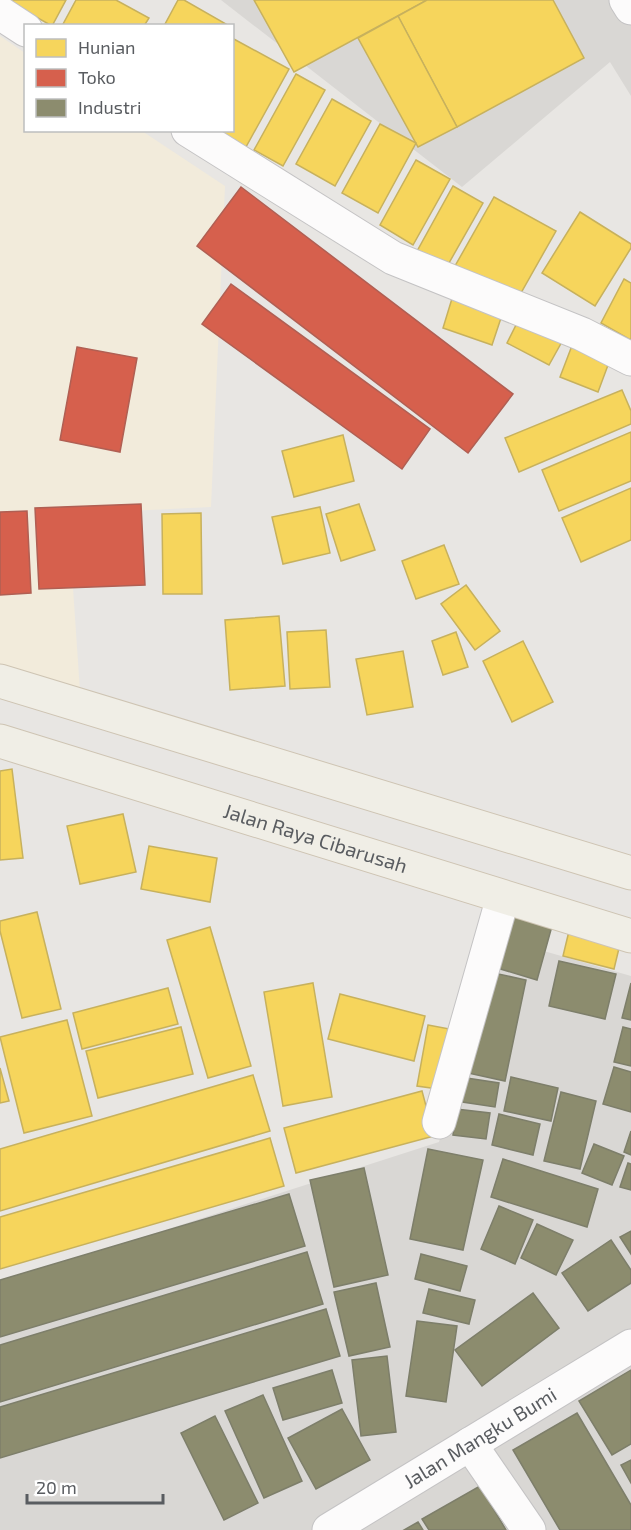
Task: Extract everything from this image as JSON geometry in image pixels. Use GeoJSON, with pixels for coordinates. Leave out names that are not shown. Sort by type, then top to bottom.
{"type":"FeatureCollection","features":[{"type":"Feature","properties":{"kind":"main road"},"geometry":{"type":"LineString","coordinates":[[0,681],[631,873]]}},
{"type":"Feature","properties":{"kind":"main road","name":"Jalan Raya Cibarusah"},"geometry":{"type":"LineString","coordinates":[[0,741],[631,936]]}},
{"type":"Feature","properties":{"kind":"street"},"geometry":{"type":"LineString","coordinates":[[626,0],[631,8]]}},
{"type":"Feature","properties":{"kind":"street"},"geometry":{"type":"LineString","coordinates":[[0,13],[24,29]]}},
{"type":"Feature","properties":{"kind":"street"},"geometry":{"type":"LineString","coordinates":[[191,132],[393,258],[582,334],[631,359]]}},
{"type":"Feature","properties":{"kind":"street"},"geometry":{"type":"LineString","coordinates":[[439,1122],[503,897]]}},
{"type":"Feature","properties":{"kind":"street","name":"Jalan Mangku Bumi"},"geometry":{"type":"LineString","coordinates":[[329,1530],[631,1346]]}},
{"type":"Feature","properties":{"kind":"street"},"geometry":{"type":"LineString","coordinates":[[470,1444],[529,1530]]}},
{"type":"Feature","properties":{"kind":"shaded area"},"geometry":{"type":"Polygon","coordinates":[[[221,0],[631,0],[631,96],[610,62],[462,187],[221,0]]]}},
{"type":"Feature","properties":{"kind":"shaded area"},"geometry":{"type":"Polygon","coordinates":[[[0,36],[24,52],[24,132],[144,132],[225,186],[211,507],[68,514],[81,706],[0,686],[0,36]]]}},
{"type":"Feature","properties":{"kind":"shaded area"},"geometry":{"type":"Polygon","coordinates":[[[495,937],[631,976],[631,1530],[0,1530],[0,1283],[439,1142],[495,937]]]}},
{"type":"Feature","properties":{"kind":"building: Hunian"},"geometry":{"type":"Polygon","coordinates":[[[6,0],[66,0],[53,24],[48,24],[6,0]]]}},
{"type":"Feature","properties":{"kind":"building: Hunian"},"geometry":{"type":"Polygon","coordinates":[[[76,0],[116,0],[149,18],[145,24],[63,24],[76,0]]]}},
{"type":"Feature","properties":{"kind":"building: Hunian"},"geometry":{"type":"Polygon","coordinates":[[[178,0],[184,0],[226,24],[165,24],[178,0]]]}},
{"type":"Feature","properties":{"kind":"building: Hunian"},"geometry":{"type":"Polygon","coordinates":[[[254,0],[427,0],[294,72],[254,0]]]}},
{"type":"Feature","properties":{"kind":"building: Hunian"},"geometry":{"type":"Polygon","coordinates":[[[427,0],[553,0],[584,58],[457,127],[398,16],[427,0]]]}},
{"type":"Feature","properties":{"kind":"building: Hunian"},"geometry":{"type":"Polygon","coordinates":[[[398,16],[457,127],[418,147],[358,38],[398,16]]]}},
{"type":"Feature","properties":{"kind":"building: Hunian"},"geometry":{"type":"Polygon","coordinates":[[[234,39],[289,69],[241,156],[199,132],[234,132],[234,39]]]}},
{"type":"Feature","properties":{"kind":"building: Hunian"},"geometry":{"type":"Polygon","coordinates":[[[296,74],[325,90],[283,166],[254,150],[296,74]]]}},
{"type":"Feature","properties":{"kind":"building: Hunian"},"geometry":{"type":"Polygon","coordinates":[[[332,99],[371,121],[335,186],[296,164],[332,99]]]}},
{"type":"Feature","properties":{"kind":"building: Hunian"},"geometry":{"type":"Polygon","coordinates":[[[380,124],[416,143],[378,213],[342,193],[380,124]]]}},
{"type":"Feature","properties":{"kind":"building: Hunian"},"geometry":{"type":"Polygon","coordinates":[[[416,160],[450,179],[413,245],[380,225],[416,160]]]}},
{"type":"Feature","properties":{"kind":"building: Hunian"},"geometry":{"type":"Polygon","coordinates":[[[453,186],[483,203],[445,270],[416,253],[453,186]]]}},
{"type":"Feature","properties":{"kind":"building: Hunian"},"geometry":{"type":"Polygon","coordinates":[[[494,197],[556,231],[517,300],[455,266],[494,197]]]}},
{"type":"Feature","properties":{"kind":"building: Hunian"},"geometry":{"type":"Polygon","coordinates":[[[580,212],[631,244],[631,248],[595,306],[542,273],[580,212]]]}},
{"type":"Feature","properties":{"kind":"building: Hunian"},"geometry":{"type":"Polygon","coordinates":[[[624,279],[631,283],[631,340],[601,323],[624,279]]]}},
{"type":"Feature","properties":{"kind":"building: Hunian"},"geometry":{"type":"Polygon","coordinates":[[[454,292],[504,309],[492,345],[443,328],[454,292]]]}},
{"type":"Feature","properties":{"kind":"building: Hunian"},"geometry":{"type":"Polygon","coordinates":[[[521,315],[564,338],[549,365],[507,343],[521,315]]]}},
{"type":"Feature","properties":{"kind":"building: Hunian"},"geometry":{"type":"Polygon","coordinates":[[[573,343],[611,357],[598,392],[560,377],[573,343]]]}},
{"type":"Feature","properties":{"kind":"building: Hunian"},"geometry":{"type":"Polygon","coordinates":[[[622,390],[631,411],[631,424],[519,472],[505,438],[622,390]]]}},
{"type":"Feature","properties":{"kind":"building: Hunian"},"geometry":{"type":"Polygon","coordinates":[[[631,432],[631,481],[559,511],[542,470],[631,432]]]}},
{"type":"Feature","properties":{"kind":"building: Hunian"},"geometry":{"type":"Polygon","coordinates":[[[343,435],[354,481],[294,497],[282,451],[343,435]]]}},
{"type":"Feature","properties":{"kind":"building: Hunian"},"geometry":{"type":"Polygon","coordinates":[[[631,488],[631,540],[581,562],[562,518],[631,488]]]}},
{"type":"Feature","properties":{"kind":"building: Hunian"},"geometry":{"type":"Polygon","coordinates":[[[359,504],[375,550],[341,561],[326,514],[359,504]]]}},
{"type":"Feature","properties":{"kind":"building: Hunian"},"geometry":{"type":"Polygon","coordinates":[[[320,507],[330,553],[283,564],[272,517],[320,507]]]}},
{"type":"Feature","properties":{"kind":"building: Hunian"},"geometry":{"type":"Polygon","coordinates":[[[201,513],[202,594],[163,594],[162,514],[201,513]]]}},
{"type":"Feature","properties":{"kind":"building: Hunian"},"geometry":{"type":"Polygon","coordinates":[[[444,545],[459,584],[416,599],[402,561],[444,545]]]}},
{"type":"Feature","properties":{"kind":"building: Hunian"},"geometry":{"type":"Polygon","coordinates":[[[466,585],[500,631],[475,650],[441,604],[466,585]]]}},
{"type":"Feature","properties":{"kind":"building: Hunian"},"geometry":{"type":"Polygon","coordinates":[[[279,616],[285,686],[230,690],[225,620],[279,616]]]}},
{"type":"Feature","properties":{"kind":"building: Hunian"},"geometry":{"type":"Polygon","coordinates":[[[326,630],[330,687],[290,689],[287,632],[326,630]]]}},
{"type":"Feature","properties":{"kind":"building: Hunian"},"geometry":{"type":"Polygon","coordinates":[[[456,632],[468,667],[443,675],[432,641],[456,632]]]}},
{"type":"Feature","properties":{"kind":"building: Hunian"},"geometry":{"type":"Polygon","coordinates":[[[523,641],[553,702],[512,722],[483,661],[523,641]]]}},
{"type":"Feature","properties":{"kind":"building: Hunian"},"geometry":{"type":"Polygon","coordinates":[[[403,651],[413,707],[367,715],[356,659],[403,651]]]}},
{"type":"Feature","properties":{"kind":"building: Hunian"},"geometry":{"type":"Polygon","coordinates":[[[12,769],[23,858],[0,860],[0,771],[12,769]]]}},
{"type":"Feature","properties":{"kind":"building: Hunian"},"geometry":{"type":"Polygon","coordinates":[[[123,814],[136,872],[80,884],[67,826],[123,814]]]}},
{"type":"Feature","properties":{"kind":"building: Hunian"},"geometry":{"type":"Polygon","coordinates":[[[149,846],[217,858],[210,902],[141,889],[149,846]]]}},
{"type":"Feature","properties":{"kind":"building: Hunian"},"geometry":{"type":"Polygon","coordinates":[[[37,912],[61,1009],[22,1018],[0,931],[0,921],[37,912]]]}},
{"type":"Feature","properties":{"kind":"building: Hunian"},"geometry":{"type":"Polygon","coordinates":[[[210,927],[251,1066],[208,1078],[167,940],[210,927]]]}},
{"type":"Feature","properties":{"kind":"building: Hunian"},"geometry":{"type":"Polygon","coordinates":[[[569,931],[620,944],[614,969],[563,956],[569,931]]]}},
{"type":"Feature","properties":{"kind":"building: Hunian"},"geometry":{"type":"Polygon","coordinates":[[[313,983],[332,1097],[283,1106],[264,992],[313,983]]]}},
{"type":"Feature","properties":{"kind":"building: Hunian"},"geometry":{"type":"Polygon","coordinates":[[[168,988],[178,1024],[82,1049],[73,1013],[168,988]]]}},
{"type":"Feature","properties":{"kind":"building: Hunian"},"geometry":{"type":"Polygon","coordinates":[[[340,994],[425,1016],[414,1061],[328,1039],[340,994]]]}},
{"type":"Feature","properties":{"kind":"building: Hunian"},"geometry":{"type":"Polygon","coordinates":[[[67,1020],[92,1116],[24,1133],[0,1037],[67,1020]]]}},
{"type":"Feature","properties":{"kind":"building: Hunian"},"geometry":{"type":"Polygon","coordinates":[[[428,1025],[455,1030],[445,1090],[417,1086],[428,1025]]]}},
{"type":"Feature","properties":{"kind":"building: Hunian"},"geometry":{"type":"Polygon","coordinates":[[[181,1027],[193,1074],[98,1098],[86,1051],[181,1027]]]}},
{"type":"Feature","properties":{"kind":"building: Hunian"},"geometry":{"type":"Polygon","coordinates":[[[0,1068],[9,1101],[0,1103],[0,1068]]]}},
{"type":"Feature","properties":{"kind":"building: Hunian"},"geometry":{"type":"Polygon","coordinates":[[[253,1075],[270,1131],[0,1211],[0,1149],[253,1075]]]}},
{"type":"Feature","properties":{"kind":"building: Hunian"},"geometry":{"type":"Polygon","coordinates":[[[422,1091],[434,1136],[296,1173],[284,1128],[422,1091]]]}},
{"type":"Feature","properties":{"kind":"building: Hunian"},"geometry":{"type":"Polygon","coordinates":[[[270,1138],[284,1186],[0,1269],[0,1217],[270,1138]]]}},
{"type":"Feature","properties":{"kind":"building: Toko"},"geometry":{"type":"Polygon","coordinates":[[[241,187],[513,394],[468,453],[197,246],[241,187]]]}},
{"type":"Feature","properties":{"kind":"building: Toko"},"geometry":{"type":"Polygon","coordinates":[[[231,284],[430,429],[402,469],[202,324],[231,284]]]}},
{"type":"Feature","properties":{"kind":"building: Toko"},"geometry":{"type":"Polygon","coordinates":[[[77,347],[137,358],[120,452],[60,440],[77,347]]]}},
{"type":"Feature","properties":{"kind":"building: Toko"},"geometry":{"type":"Polygon","coordinates":[[[141,504],[145,585],[39,589],[35,508],[141,504]]]}},
{"type":"Feature","properties":{"kind":"building: Toko"},"geometry":{"type":"Polygon","coordinates":[[[27,511],[31,593],[0,595],[0,512],[27,511]]]}},
{"type":"Feature","properties":{"kind":"building: Industri"},"geometry":{"type":"Polygon","coordinates":[[[512,914],[552,926],[537,980],[497,968],[512,914]]]}},
{"type":"Feature","properties":{"kind":"building: Industri"},"geometry":{"type":"Polygon","coordinates":[[[559,961],[616,974],[605,1019],[549,1006],[559,961]]]}},
{"type":"Feature","properties":{"kind":"building: Industri"},"geometry":{"type":"Polygon","coordinates":[[[489,972],[526,980],[505,1081],[468,1073],[489,972]]]}},
{"type":"Feature","properties":{"kind":"building: Industri"},"geometry":{"type":"Polygon","coordinates":[[[631,983],[631,1020],[622,1018],[631,983]]]}},
{"type":"Feature","properties":{"kind":"building: Industri"},"geometry":{"type":"Polygon","coordinates":[[[623,1027],[631,1029],[631,1066],[614,1062],[623,1027]]]}},
{"type":"Feature","properties":{"kind":"building: Industri"},"geometry":{"type":"Polygon","coordinates":[[[614,1067],[631,1072],[631,1112],[603,1104],[614,1067]]]}},
{"type":"Feature","properties":{"kind":"building: Industri"},"geometry":{"type":"Polygon","coordinates":[[[460,1077],[499,1083],[495,1107],[456,1101],[460,1077]]]}},
{"type":"Feature","properties":{"kind":"building: Industri"},"geometry":{"type":"Polygon","coordinates":[[[511,1077],[558,1088],[551,1121],[504,1111],[511,1077]]]}},
{"type":"Feature","properties":{"kind":"building: Industri"},"geometry":{"type":"Polygon","coordinates":[[[561,1092],[596,1101],[580,1169],[544,1161],[561,1092]]]}},
{"type":"Feature","properties":{"kind":"building: Industri"},"geometry":{"type":"Polygon","coordinates":[[[456,1109],[490,1113],[486,1139],[453,1135],[456,1109]]]}},
{"type":"Feature","properties":{"kind":"building: Industri"},"geometry":{"type":"Polygon","coordinates":[[[499,1114],[540,1124],[533,1155],[492,1145],[499,1114]]]}},
{"type":"Feature","properties":{"kind":"building: Industri"},"geometry":{"type":"Polygon","coordinates":[[[631,1131],[631,1155],[624,1152],[631,1131]]]}},
{"type":"Feature","properties":{"kind":"building: Industri"},"geometry":{"type":"Polygon","coordinates":[[[594,1144],[624,1156],[612,1185],[582,1173],[594,1144]]]}},
{"type":"Feature","properties":{"kind":"building: Industri"},"geometry":{"type":"Polygon","coordinates":[[[428,1149],[483,1160],[463,1250],[410,1239],[428,1149]]]}},
{"type":"Feature","properties":{"kind":"building: Industri"},"geometry":{"type":"Polygon","coordinates":[[[503,1159],[598,1189],[587,1227],[491,1197],[503,1159]]]}},
{"type":"Feature","properties":{"kind":"building: Industri"},"geometry":{"type":"Polygon","coordinates":[[[628,1163],[631,1164],[631,1190],[620,1187],[628,1163]]]}},
{"type":"Feature","properties":{"kind":"building: Industri"},"geometry":{"type":"Polygon","coordinates":[[[364,1168],[388,1275],[334,1287],[310,1180],[364,1168]]]}},
{"type":"Feature","properties":{"kind":"building: Industri"},"geometry":{"type":"Polygon","coordinates":[[[289,1194],[305,1246],[0,1337],[0,1280],[289,1194]]]}},
{"type":"Feature","properties":{"kind":"building: Industri"},"geometry":{"type":"Polygon","coordinates":[[[499,1206],[533,1220],[515,1264],[481,1249],[499,1206]]]}},
{"type":"Feature","properties":{"kind":"building: Industri"},"geometry":{"type":"Polygon","coordinates":[[[537,1224],[573,1240],[556,1275],[521,1258],[537,1224]]]}},
{"type":"Feature","properties":{"kind":"building: Industri"},"geometry":{"type":"Polygon","coordinates":[[[631,1231],[631,1254],[620,1237],[631,1231]]]}},
{"type":"Feature","properties":{"kind":"building: Industri"},"geometry":{"type":"Polygon","coordinates":[[[611,1240],[631,1270],[631,1283],[588,1311],[562,1273],[611,1240]]]}},
{"type":"Feature","properties":{"kind":"building: Industri"},"geometry":{"type":"Polygon","coordinates":[[[307,1252],[323,1304],[0,1402],[0,1345],[307,1252]]]}},
{"type":"Feature","properties":{"kind":"building: Industri"},"geometry":{"type":"Polygon","coordinates":[[[421,1254],[467,1266],[460,1291],[415,1279],[421,1254]]]}},
{"type":"Feature","properties":{"kind":"building: Industri"},"geometry":{"type":"Polygon","coordinates":[[[376,1283],[390,1347],[349,1356],[334,1292],[376,1283]]]}},
{"type":"Feature","properties":{"kind":"building: Industri"},"geometry":{"type":"Polygon","coordinates":[[[429,1289],[475,1300],[469,1324],[423,1313],[429,1289]]]}},
{"type":"Feature","properties":{"kind":"building: Industri"},"geometry":{"type":"Polygon","coordinates":[[[533,1293],[559,1328],[482,1386],[455,1350],[533,1293]]]}},
{"type":"Feature","properties":{"kind":"building: Industri"},"geometry":{"type":"Polygon","coordinates":[[[326,1309],[340,1356],[0,1458],[0,1407],[326,1309]]]}},
{"type":"Feature","properties":{"kind":"building: Industri"},"geometry":{"type":"Polygon","coordinates":[[[417,1321],[457,1326],[446,1402],[406,1396],[417,1321]]]}},
{"type":"Feature","properties":{"kind":"building: Industri"},"geometry":{"type":"Polygon","coordinates":[[[387,1356],[396,1432],[361,1436],[352,1360],[387,1356]]]}},
{"type":"Feature","properties":{"kind":"building: Industri"},"geometry":{"type":"Polygon","coordinates":[[[332,1370],[342,1403],[283,1420],[273,1388],[332,1370]]]}},
{"type":"Feature","properties":{"kind":"building: Industri"},"geometry":{"type":"Polygon","coordinates":[[[631,1370],[631,1444],[612,1455],[579,1401],[631,1370]]]}},
{"type":"Feature","properties":{"kind":"building: Industri"},"geometry":{"type":"Polygon","coordinates":[[[263,1395],[302,1481],[264,1498],[225,1411],[263,1395]]]}},
{"type":"Feature","properties":{"kind":"building: Industri"},"geometry":{"type":"Polygon","coordinates":[[[342,1409],[370,1460],[316,1489],[288,1438],[342,1409]]]}},
{"type":"Feature","properties":{"kind":"building: Industri"},"geometry":{"type":"Polygon","coordinates":[[[577,1413],[631,1505],[631,1530],[560,1530],[513,1450],[577,1413]]]}},
{"type":"Feature","properties":{"kind":"building: Industri"},"geometry":{"type":"Polygon","coordinates":[[[215,1416],[258,1503],[224,1520],[181,1433],[215,1416]]]}},
{"type":"Feature","properties":{"kind":"building: Industri"},"geometry":{"type":"Polygon","coordinates":[[[631,1460],[631,1483],[621,1465],[631,1460]]]}},
{"type":"Feature","properties":{"kind":"building: Industri"},"geometry":{"type":"Polygon","coordinates":[[[480,1486],[506,1530],[429,1530],[422,1519],[480,1486]]]}},
{"type":"Feature","properties":{"kind":"building: Industri"},"geometry":{"type":"Polygon","coordinates":[[[418,1522],[423,1530],[404,1530],[418,1522]]]}}]}
